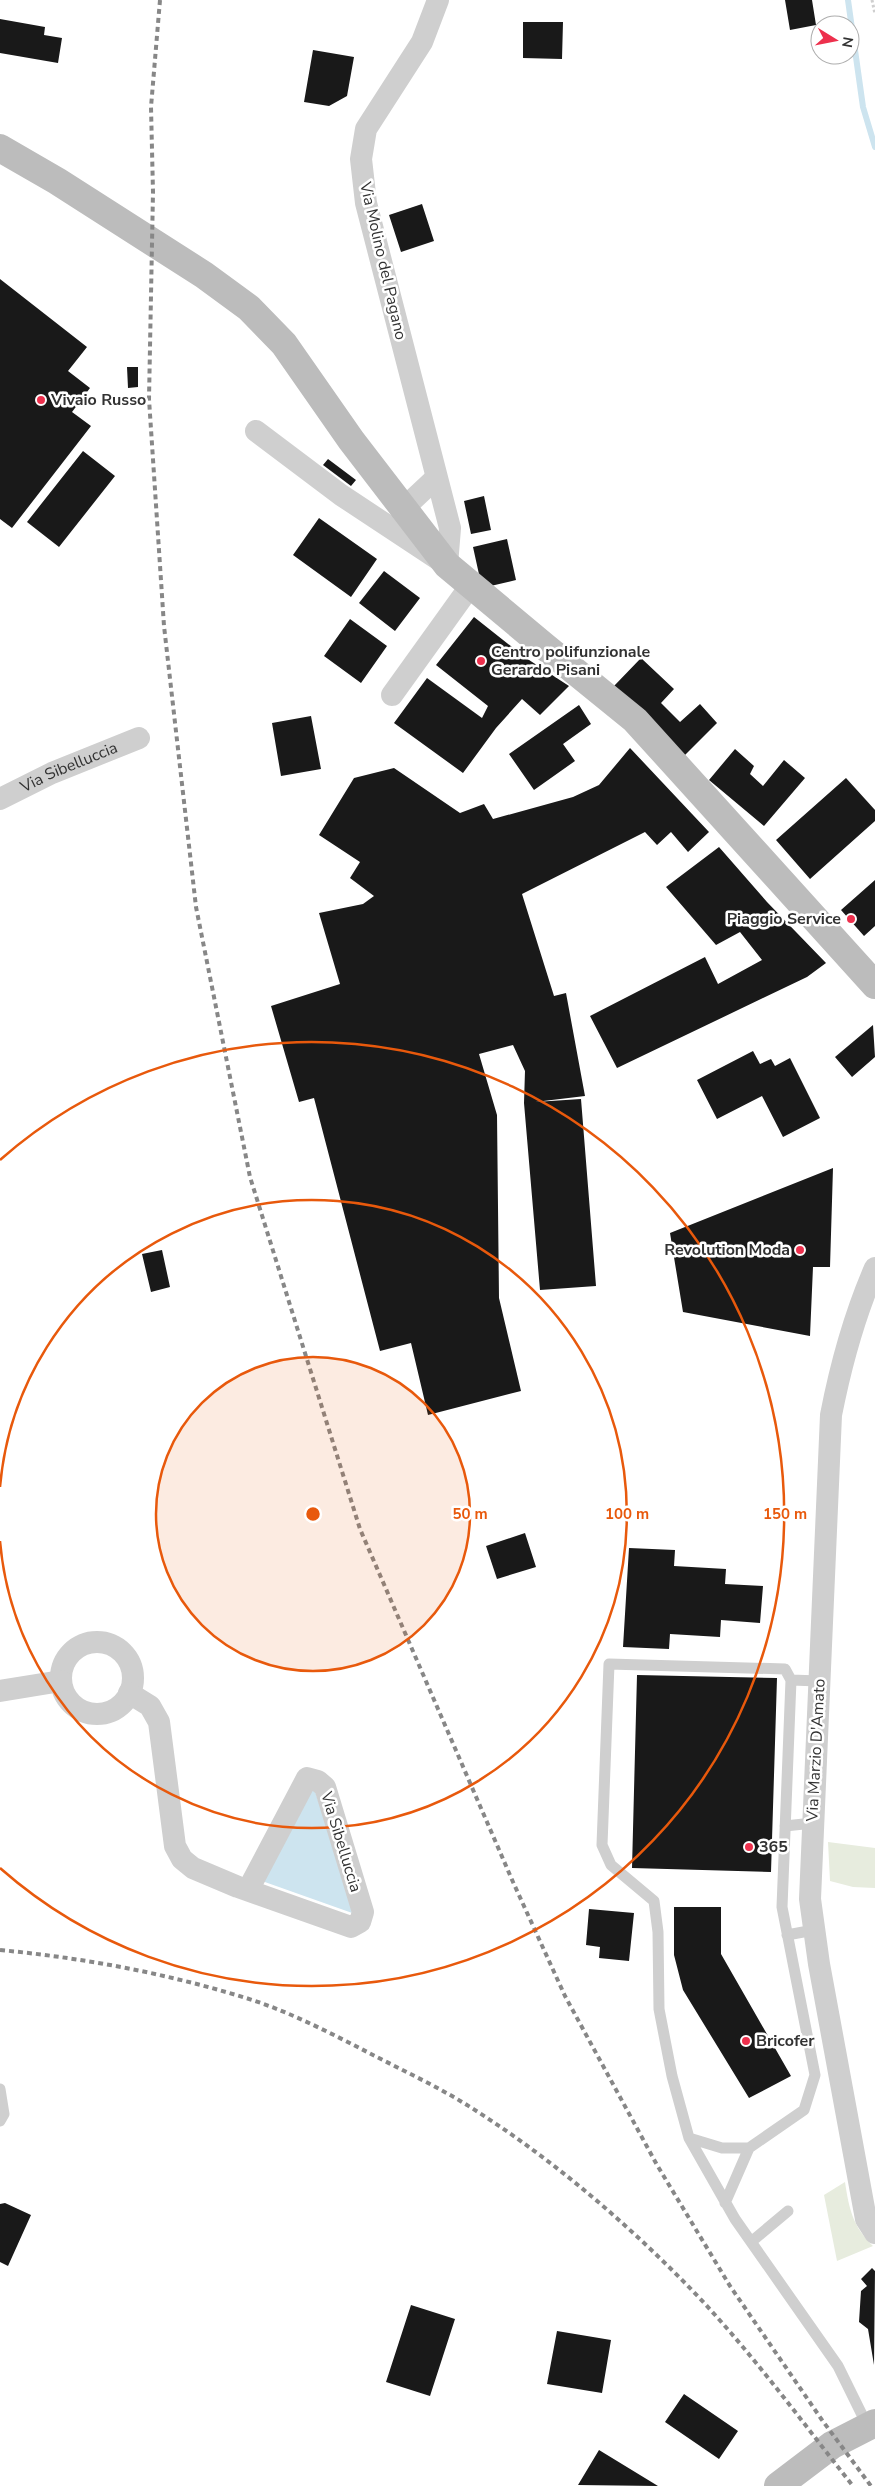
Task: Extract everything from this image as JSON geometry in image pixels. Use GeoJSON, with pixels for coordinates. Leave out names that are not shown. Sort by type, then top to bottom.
{"type":"FeatureCollection","features":[{"type":"Feature","properties":{"kind":"main road"},"geometry":{"type":"LineString","coordinates":[[0,148],[57,181],[188,264],[249,308],[284,344],[351,440],[447,565],[635,720],[875,985]]}},
{"type":"Feature","properties":{"kind":"main road"},"geometry":{"type":"LineString","coordinates":[[778,2486],[832,2445],[871,2425]]}},
{"type":"Feature","properties":{"kind":"street","name":"Via Molino del Pagano"},"geometry":{"type":"LineString","coordinates":[[438,0],[422,42],[366,129],[361,159],[366,203],[450,528],[447,565]]}},
{"type":"Feature","properties":{"kind":"street"},"geometry":{"type":"LineString","coordinates":[[256,431],[341,494],[447,565]]}},
{"type":"Feature","properties":{"kind":"street"},"geometry":{"type":"LineString","coordinates":[[404,508],[436,478]]}},
{"type":"Feature","properties":{"kind":"street"},"geometry":{"type":"LineString","coordinates":[[392,695],[471,585]]}},
{"type":"Feature","properties":{"kind":"street","name":"Via Sibelluccia"},"geometry":{"type":"LineString","coordinates":[[0,799],[52,773],[139,738]]}},
{"type":"Feature","properties":{"kind":"street","name":"Via Marzio D'Amato"},"geometry":{"type":"LineString","coordinates":[[875,1268],[859,1304],[842,1360],[831,1416],[810,1899],[814,1930],[816,2015],[866,2219],[875,2233]]}},
{"type":"Feature","properties":{"kind":"street"},"geometry":{"type":"LineString","coordinates":[[97,1642],[109,1644],[120,1650],[128,1659],[132,1670],[133,1682],[129,1693],[122,1703],[113,1710],[102,1714],[90,1714],[80,1710],[70,1702],[64,1693],[61,1681],[62,1669],[66,1658],[85,1644],[97,1642]]}},
{"type":"Feature","properties":{"kind":"street"},"geometry":{"type":"LineString","coordinates":[[0,1691],[61,1681]]}},
{"type":"Feature","properties":{"kind":"street","name":"Via Sibelluccia"},"geometry":{"type":"LineString","coordinates":[[129,1693],[150,1706],[159,1722],[175,1846],[182,1859],[193,1868],[248,1890],[351,1927],[360,1922],[362,1912],[326,1787],[318,1781],[307,1778],[248,1890]]}},
{"type":"Feature","properties":{"kind":"lane"},"geometry":{"type":"LineString","coordinates":[[725,2203],[749,2148],[804,2110],[815,2075],[816,2015],[787,1935],[782,1907],[791,1680],[785,1669],[609,1664],[602,1845],[611,1865],[654,1901],[658,1932],[659,2009],[672,2076],[689,2138],[725,2203],[838,2366],[871,2425]]}},
{"type":"Feature","properties":{"kind":"lane"},"geometry":{"type":"LineString","coordinates":[[791,1680],[819,1681]]}},
{"type":"Feature","properties":{"kind":"lane"},"geometry":{"type":"LineString","coordinates":[[785,1826],[813,1823]]}},
{"type":"Feature","properties":{"kind":"lane"},"geometry":{"type":"LineString","coordinates":[[787,1935],[814,1930]]}},
{"type":"Feature","properties":{"kind":"lane"},"geometry":{"type":"LineString","coordinates":[[0,2089],[4,2114],[0,2121]]}},
{"type":"Feature","properties":{"kind":"lane"},"geometry":{"type":"LineString","coordinates":[[689,2138],[722,2148],[749,2148]]}},
{"type":"Feature","properties":{"kind":"lane"},"geometry":{"type":"LineString","coordinates":[[751,2242],[788,2211]]}},
{"type":"Feature","properties":{"kind":"path"},"geometry":{"type":"LineString","coordinates":[[872,0],[875,14]]}},
{"type":"Feature","properties":{"kind":"shaded area"},"geometry":{"type":"Polygon","coordinates":[[[828,1842],[875,1848],[875,1888],[853,1887],[830,1881],[828,1842]]]}},
{"type":"Feature","properties":{"kind":"shaded area"},"geometry":{"type":"Polygon","coordinates":[[[845,2182],[848,2201],[856,2225],[873,2246],[837,2261],[824,2195],[845,2182]]]}},
{"type":"Feature","properties":{"kind":"water"},"geometry":{"type":"Polygon","coordinates":[[[313,1785],[355,1914],[262,1881],[313,1785]]]}},
{"type":"Feature","properties":{"kind":"building"},"geometry":{"type":"Polygon","coordinates":[[[785,0],[812,0],[814,15],[810,15],[810,26],[790,30],[785,0]]]}},
{"type":"Feature","properties":{"kind":"building"},"geometry":{"type":"Polygon","coordinates":[[[0,19],[45,27],[44,35],[62,38],[58,63],[0,53],[0,19]]]}},
{"type":"Feature","properties":{"kind":"building"},"geometry":{"type":"Polygon","coordinates":[[[523,22],[563,22],[562,59],[523,58],[523,22]]]}},
{"type":"Feature","properties":{"kind":"building"},"geometry":{"type":"Polygon","coordinates":[[[313,50],[354,57],[347,96],[329,106],[304,102],[313,50]]]}},
{"type":"Feature","properties":{"kind":"building"},"geometry":{"type":"Polygon","coordinates":[[[422,204],[434,241],[401,252],[389,215],[422,204]]]}},
{"type":"Feature","properties":{"kind":"building","name":"Vivaio Russo"},"geometry":{"type":"Polygon","coordinates":[[[0,279],[87,347],[68,371],[90,388],[72,412],[91,426],[12,528],[0,519],[0,279]]]}},
{"type":"Feature","properties":{"kind":"building"},"geometry":{"type":"Polygon","coordinates":[[[127,367],[138,367],[138,387],[128,388],[127,367]]]}},
{"type":"Feature","properties":{"kind":"building"},"geometry":{"type":"Polygon","coordinates":[[[83,451],[115,476],[59,547],[27,522],[83,451]]]}},
{"type":"Feature","properties":{"kind":"building"},"geometry":{"type":"Polygon","coordinates":[[[328,459],[356,480],[351,486],[323,465],[328,459]]]}},
{"type":"Feature","properties":{"kind":"building"},"geometry":{"type":"Polygon","coordinates":[[[484,496],[491,530],[471,534],[464,501],[484,496]]]}},
{"type":"Feature","properties":{"kind":"building"},"geometry":{"type":"Polygon","coordinates":[[[319,518],[377,559],[351,597],[293,555],[319,518]]]}},
{"type":"Feature","properties":{"kind":"building"},"geometry":{"type":"Polygon","coordinates":[[[507,539],[516,580],[482,588],[473,547],[507,539]]]}},
{"type":"Feature","properties":{"kind":"building"},"geometry":{"type":"Polygon","coordinates":[[[384,571],[420,598],[395,631],[359,603],[384,571]]]}},
{"type":"Feature","properties":{"kind":"building"},"geometry":{"type":"Polygon","coordinates":[[[474,617],[526,658],[569,686],[540,715],[522,699],[496,728],[463,773],[394,723],[427,678],[482,718],[488,706],[436,665],[474,617]]]}},
{"type":"Feature","properties":{"kind":"building"},"geometry":{"type":"Polygon","coordinates":[[[350,619],[387,646],[361,683],[324,656],[350,619]]]}},
{"type":"Feature","properties":{"kind":"building"},"geometry":{"type":"Polygon","coordinates":[[[641,658],[674,689],[661,703],[680,722],[700,704],[717,723],[684,756],[614,686],[641,658]]]}},
{"type":"Feature","properties":{"kind":"building"},"geometry":{"type":"Polygon","coordinates":[[[579,705],[591,724],[563,744],[575,761],[534,790],[509,754],[579,705]]]}},
{"type":"Feature","properties":{"kind":"building"},"geometry":{"type":"Polygon","coordinates":[[[311,716],[321,769],[281,776],[272,723],[311,716]]]}},
{"type":"Feature","properties":{"kind":"building"},"geometry":{"type":"Polygon","coordinates":[[[630,748],[709,832],[688,852],[671,832],[657,845],[645,832],[522,894],[554,996],[566,993],[585,1096],[535,1102],[581,1099],[596,1286],[540,1290],[524,1103],[525,1071],[513,1045],[479,1054],[497,1115],[499,1298],[521,1391],[428,1415],[411,1343],[380,1351],[314,1098],[299,1102],[271,1006],[340,984],[319,913],[363,904],[374,896],[350,878],[360,862],[319,835],[354,778],[394,768],[460,813],[484,804],[493,819],[573,797],[599,785],[630,748]]]}},
{"type":"Feature","properties":{"kind":"building"},"geometry":{"type":"Polygon","coordinates":[[[735,749],[754,766],[750,774],[763,786],[784,760],[805,778],[764,826],[709,780],[735,749]]]}},
{"type":"Feature","properties":{"kind":"building"},"geometry":{"type":"Polygon","coordinates":[[[846,778],[875,810],[875,821],[810,879],[776,840],[846,778]]]}},
{"type":"Feature","properties":{"kind":"building"},"geometry":{"type":"Polygon","coordinates":[[[719,847],[767,902],[826,963],[807,977],[617,1068],[590,1016],[705,957],[718,984],[762,960],[740,932],[716,945],[666,887],[719,847]]]}},
{"type":"Feature","properties":{"kind":"building"},"geometry":{"type":"Polygon","coordinates":[[[875,880],[875,926],[864,936],[841,910],[875,880]]]}},
{"type":"Feature","properties":{"kind":"building"},"geometry":{"type":"Polygon","coordinates":[[[873,1025],[875,1057],[852,1077],[835,1057],[873,1025]]]}},
{"type":"Feature","properties":{"kind":"building"},"geometry":{"type":"Polygon","coordinates":[[[753,1051],[760,1064],[771,1059],[775,1066],[790,1058],[820,1118],[783,1137],[762,1096],[717,1119],[697,1080],[753,1051]]]}},
{"type":"Feature","properties":{"kind":"building"},"geometry":{"type":"Polygon","coordinates":[[[833,1168],[830,1267],[813,1267],[810,1336],[683,1312],[670,1233],[833,1168]]]}},
{"type":"Feature","properties":{"kind":"building"},"geometry":{"type":"Polygon","coordinates":[[[162,1250],[170,1287],[151,1292],[142,1254],[162,1250]]]}},
{"type":"Feature","properties":{"kind":"building"},"geometry":{"type":"Polygon","coordinates":[[[525,1533],[536,1567],[497,1579],[486,1546],[525,1533]]]}},
{"type":"Feature","properties":{"kind":"building"},"geometry":{"type":"Polygon","coordinates":[[[629,1548],[675,1550],[674,1566],[726,1569],[725,1584],[763,1586],[760,1623],[721,1620],[720,1637],[670,1634],[669,1649],[623,1647],[629,1548]]]}},
{"type":"Feature","properties":{"kind":"building"},"geometry":{"type":"Polygon","coordinates":[[[637,1675],[777,1678],[771,1872],[632,1868],[637,1675]]]}},
{"type":"Feature","properties":{"kind":"building"},"geometry":{"type":"Polygon","coordinates":[[[674,1907],[721,1907],[721,1954],[791,2076],[749,2098],[683,1990],[674,1955],[674,1907]]]}},
{"type":"Feature","properties":{"kind":"building"},"geometry":{"type":"Polygon","coordinates":[[[589,1909],[634,1913],[629,1961],[599,1958],[600,1947],[586,1945],[589,1909]]]}},
{"type":"Feature","properties":{"kind":"building"},"geometry":{"type":"Polygon","coordinates":[[[5,2203],[31,2215],[8,2266],[0,2262],[0,2204],[5,2203]]]}},
{"type":"Feature","properties":{"kind":"building"},"geometry":{"type":"Polygon","coordinates":[[[872,2268],[875,2271],[874,2365],[868,2329],[859,2322],[861,2291],[867,2286],[861,2279],[872,2268]]]}},
{"type":"Feature","properties":{"kind":"building"},"geometry":{"type":"Polygon","coordinates":[[[411,2305],[455,2319],[430,2396],[386,2382],[411,2305]]]}},
{"type":"Feature","properties":{"kind":"building"},"geometry":{"type":"Polygon","coordinates":[[[557,2331],[611,2340],[602,2393],[547,2384],[557,2331]]]}},
{"type":"Feature","properties":{"kind":"building"},"geometry":{"type":"Polygon","coordinates":[[[684,2394],[738,2431],[719,2459],[665,2422],[684,2394]]]}},
{"type":"Feature","properties":{"kind":"building"},"geometry":{"type":"Polygon","coordinates":[[[599,2450],[658,2486],[578,2485],[599,2450]]]}},
{"type":"Feature","properties":{"kind":"waterway"},"geometry":{"type":"LineString","coordinates":[[848,0],[863,107],[875,147]]}},
{"type":"Feature","properties":{"kind":"railway"},"geometry":{"type":"LineString","coordinates":[[160,0],[151,107],[153,192],[149,399],[164,626],[196,907],[250,1177],[360,1529],[513,1882],[565,1996],[657,2165],[730,2286],[822,2420],[871,2486]]}},
{"type":"Feature","properties":{"kind":"railway"},"geometry":{"type":"LineString","coordinates":[[0,1950],[62,1957],[155,1974],[246,1998],[296,2017],[328,2032],[467,2105],[497,2124],[582,2188],[661,2259],[730,2332],[853,2486]]}},
{"type":"Feature","properties":{"kind":"place","name":"Vivaio Russo"},"geometry":{"type":"Point","coordinates":[41,400]}},
{"type":"Feature","properties":{"kind":"place","name":"Centro polifunzionale Gerardo Pisani"},"geometry":{"type":"Point","coordinates":[481,661]}},
{"type":"Feature","properties":{"kind":"place","name":"Piaggio Service"},"geometry":{"type":"Point","coordinates":[851,919]}},
{"type":"Feature","properties":{"kind":"place","name":"Revolution Moda"},"geometry":{"type":"Point","coordinates":[800,1250]}},
{"type":"Feature","properties":{"kind":"place","name":"365"},"geometry":{"type":"Point","coordinates":[749,1847]}},
{"type":"Feature","properties":{"kind":"place","name":"Bricofer"},"geometry":{"type":"Point","coordinates":[746,2041]}}]}
